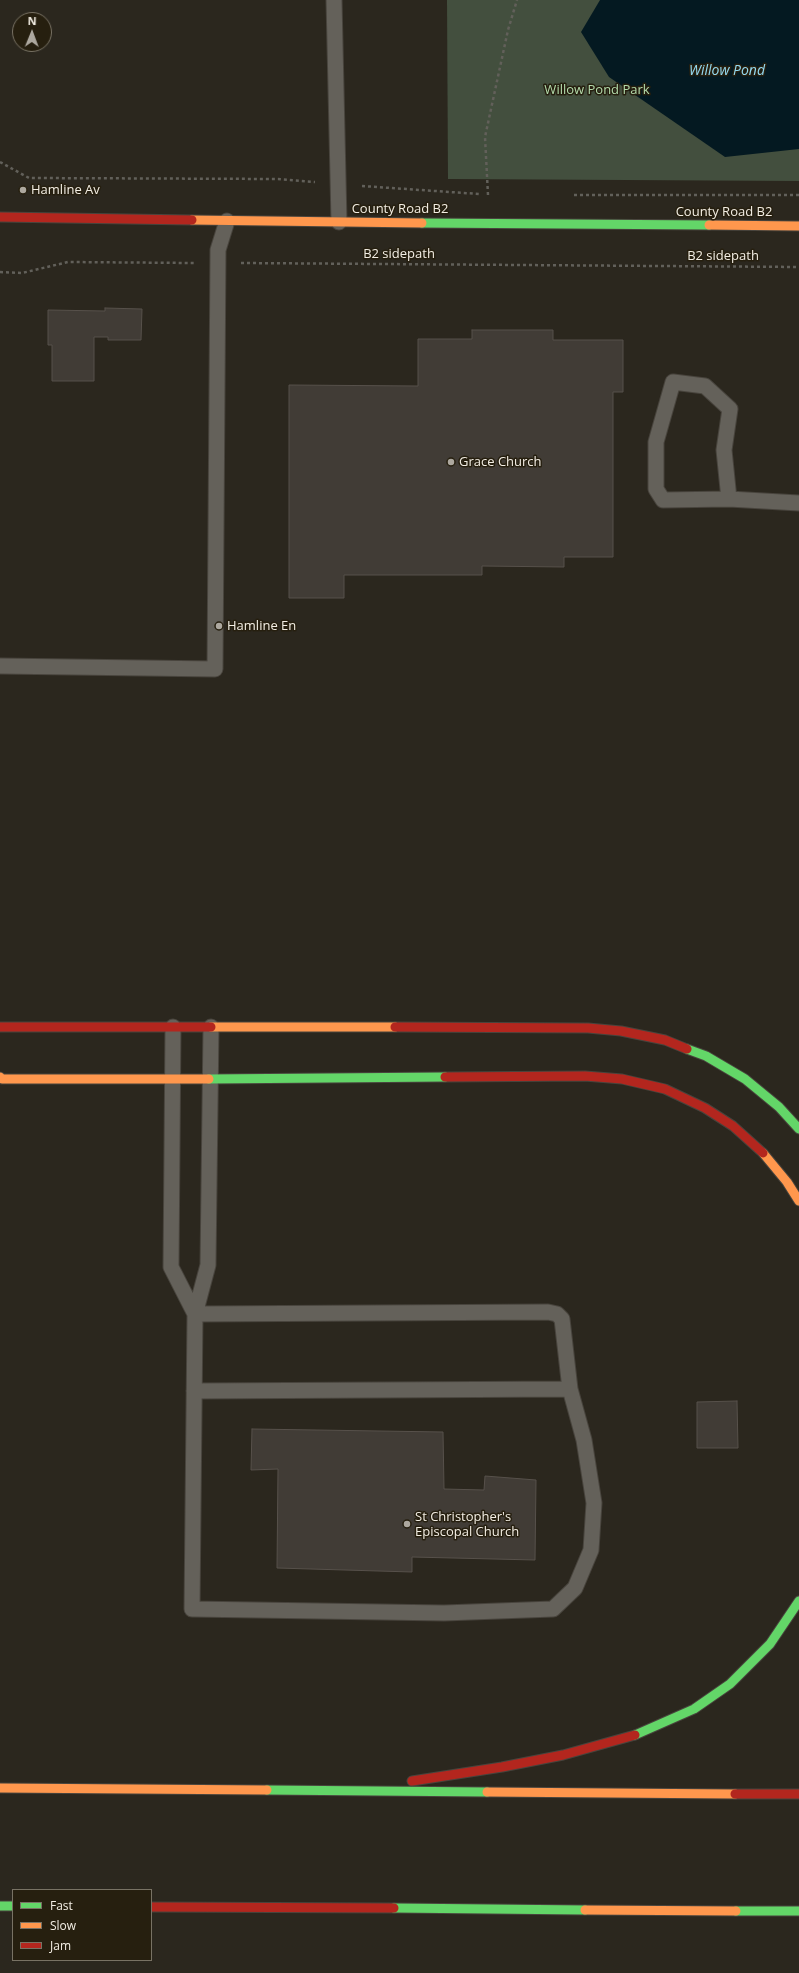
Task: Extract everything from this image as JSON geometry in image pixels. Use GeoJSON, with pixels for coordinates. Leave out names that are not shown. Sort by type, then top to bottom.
{"type":"FeatureCollection","features":[{"type":"Feature","properties":{"kind":"main road","name":"County Road B2"},"geometry":{"type":"LineString","coordinates":[[0,217],[227,221],[799,226]]}},
{"type":"Feature","properties":{"kind":"main road"},"geometry":{"type":"LineString","coordinates":[[0,1027],[588,1028],[621,1031],[665,1040],[706,1056],[744,1079],[779,1107],[799,1129]]}},
{"type":"Feature","properties":{"kind":"main road"},"geometry":{"type":"LineString","coordinates":[[0,1077],[2,1079],[209,1080],[585,1076],[622,1079],[665,1089],[705,1108],[733,1126],[766,1156],[787,1182],[799,1201]]}},
{"type":"Feature","properties":{"kind":"main road"},"geometry":{"type":"LineString","coordinates":[[295,1792],[368,1786],[502,1768],[563,1755],[636,1735],[694,1709],[730,1684],[770,1644],[799,1601]]}},
{"type":"Feature","properties":{"kind":"main road"},"geometry":{"type":"LineString","coordinates":[[0,1788],[295,1792],[799,1794]]}},
{"type":"Feature","properties":{"kind":"main road"},"geometry":{"type":"LineString","coordinates":[[0,1906],[12,1906]]}},
{"type":"Feature","properties":{"kind":"main road"},"geometry":{"type":"LineString","coordinates":[[152,1907],[799,1911]]}},
{"type":"Feature","properties":{"kind":"lane"},"geometry":{"type":"LineString","coordinates":[[334,0],[339,222]]}},
{"type":"Feature","properties":{"kind":"lane"},"geometry":{"type":"LineString","coordinates":[[0,666],[215,669],[218,250],[227,221]]}},
{"type":"Feature","properties":{"kind":"lane"},"geometry":{"type":"LineString","coordinates":[[729,499],[724,450],[730,409],[705,386],[673,382],[656,442],[656,490],[663,500],[729,499],[799,503]]}},
{"type":"Feature","properties":{"kind":"lane"},"geometry":{"type":"LineString","coordinates":[[173,1027],[171,1267],[195,1314]]}},
{"type":"Feature","properties":{"kind":"lane"},"geometry":{"type":"LineString","coordinates":[[195,1314],[548,1312],[557,1314],[562,1319],[570,1389],[584,1440],[594,1503],[591,1550],[575,1588],[553,1609],[444,1613],[192,1608],[195,1314],[208,1265],[209,1080],[211,1027]]}},
{"type":"Feature","properties":{"kind":"lane"},"geometry":{"type":"LineString","coordinates":[[194,1391],[570,1389]]}},
{"type":"Feature","properties":{"kind":"path"},"geometry":{"type":"LineString","coordinates":[[488,195],[485,137],[508,30],[517,0]]}},
{"type":"Feature","properties":{"kind":"path"},"geometry":{"type":"LineString","coordinates":[[0,162],[29,178],[278,179],[496,195]]}},
{"type":"Feature","properties":{"kind":"path"},"geometry":{"type":"LineString","coordinates":[[567,195],[799,195]]}},
{"type":"Feature","properties":{"kind":"path","name":"B2 sidepath"},"geometry":{"type":"LineString","coordinates":[[0,272],[22,273],[68,262],[799,267]]}},
{"type":"Feature","properties":{"kind":"green space","name":"Willow Pond Park"},"geometry":{"type":"Polygon","coordinates":[[[447,0],[799,0],[799,181],[448,179],[447,0]]]}},
{"type":"Feature","properties":{"kind":"water","name":"Willow Pond"},"geometry":{"type":"Polygon","coordinates":[[[600,0],[799,0],[799,149],[725,157],[609,77],[581,32],[600,0]]]}},
{"type":"Feature","properties":{"kind":"building"},"geometry":{"type":"Polygon","coordinates":[[[105,308],[142,309],[141,340],[108,340],[108,337],[94,337],[94,381],[52,381],[52,345],[48,345],[48,310],[105,311],[105,308]]]}},
{"type":"Feature","properties":{"kind":"building","name":"Grace Church"},"geometry":{"type":"Polygon","coordinates":[[[472,330],[553,330],[553,340],[623,340],[623,392],[613,392],[613,557],[564,557],[564,567],[482,566],[482,575],[344,575],[344,598],[289,598],[289,385],[418,386],[418,339],[472,339],[472,330]]]}},
{"type":"Feature","properties":{"kind":"building"},"geometry":{"type":"Polygon","coordinates":[[[737,1401],[738,1448],[697,1448],[697,1402],[737,1401]]]}},
{"type":"Feature","properties":{"kind":"building","name":"St Christopher's Episcopal Church"},"geometry":{"type":"Polygon","coordinates":[[[252,1429],[443,1432],[444,1489],[484,1490],[485,1476],[536,1480],[535,1560],[412,1557],[412,1572],[277,1568],[278,1469],[251,1470],[252,1429]]]}},
{"type":"Feature","properties":{"kind":"traffic: fast"},"geometry":{"type":"LineString","coordinates":[[422,223],[709,225]]}},
{"type":"Feature","properties":{"kind":"traffic: fast"},"geometry":{"type":"LineString","coordinates":[[687,1049],[706,1056],[745,1079],[779,1107],[799,1129]]}},
{"type":"Feature","properties":{"kind":"traffic: fast"},"geometry":{"type":"LineString","coordinates":[[209,1079],[445,1077]]}},
{"type":"Feature","properties":{"kind":"traffic: fast"},"geometry":{"type":"LineString","coordinates":[[635,1735],[694,1709],[730,1684],[770,1644],[799,1601]]}},
{"type":"Feature","properties":{"kind":"traffic: fast"},"geometry":{"type":"LineString","coordinates":[[267,1790],[487,1792]]}},
{"type":"Feature","properties":{"kind":"traffic: fast"},"geometry":{"type":"LineString","coordinates":[[0,1906],[12,1906]]}},
{"type":"Feature","properties":{"kind":"traffic: fast"},"geometry":{"type":"LineString","coordinates":[[394,1908],[585,1910]]}},
{"type":"Feature","properties":{"kind":"traffic: fast"},"geometry":{"type":"LineString","coordinates":[[736,1911],[799,1911]]}},
{"type":"Feature","properties":{"kind":"traffic: slow"},"geometry":{"type":"LineString","coordinates":[[192,220],[422,223]]}},
{"type":"Feature","properties":{"kind":"traffic: slow"},"geometry":{"type":"LineString","coordinates":[[709,225],[799,226]]}},
{"type":"Feature","properties":{"kind":"traffic: slow"},"geometry":{"type":"LineString","coordinates":[[211,1027],[395,1027]]}},
{"type":"Feature","properties":{"kind":"traffic: slow"},"geometry":{"type":"LineString","coordinates":[[0,1077],[2,1079],[209,1079]]}},
{"type":"Feature","properties":{"kind":"traffic: slow"},"geometry":{"type":"LineString","coordinates":[[763,1153],[787,1182],[799,1201]]}},
{"type":"Feature","properties":{"kind":"traffic: slow"},"geometry":{"type":"LineString","coordinates":[[0,1788],[267,1790]]}},
{"type":"Feature","properties":{"kind":"traffic: slow"},"geometry":{"type":"LineString","coordinates":[[487,1792],[735,1794]]}},
{"type":"Feature","properties":{"kind":"traffic: slow"},"geometry":{"type":"LineString","coordinates":[[585,1910],[736,1911]]}},
{"type":"Feature","properties":{"kind":"traffic: jam"},"geometry":{"type":"LineString","coordinates":[[0,217],[192,220]]}},
{"type":"Feature","properties":{"kind":"traffic: jam"},"geometry":{"type":"LineString","coordinates":[[0,1027],[211,1027]]}},
{"type":"Feature","properties":{"kind":"traffic: jam"},"geometry":{"type":"LineString","coordinates":[[395,1027],[588,1028],[621,1031],[665,1040],[687,1049]]}},
{"type":"Feature","properties":{"kind":"traffic: jam"},"geometry":{"type":"LineString","coordinates":[[445,1077],[585,1076],[622,1079],[665,1089],[705,1108],[733,1126],[763,1153]]}},
{"type":"Feature","properties":{"kind":"traffic: jam"},"geometry":{"type":"LineString","coordinates":[[412,1781],[502,1767],[563,1755],[635,1735]]}},
{"type":"Feature","properties":{"kind":"traffic: jam"},"geometry":{"type":"LineString","coordinates":[[735,1794],[799,1794]]}},
{"type":"Feature","properties":{"kind":"traffic: jam"},"geometry":{"type":"LineString","coordinates":[[152,1907],[394,1908]]}},
{"type":"Feature","properties":{"kind":"place","name":"Hamline Av"},"geometry":{"type":"Point","coordinates":[23,190]}},
{"type":"Feature","properties":{"kind":"place","name":"Grace Church"},"geometry":{"type":"Point","coordinates":[451,462]}},
{"type":"Feature","properties":{"kind":"place","name":"Hamline En"},"geometry":{"type":"Point","coordinates":[219,626]}},
{"type":"Feature","properties":{"kind":"place","name":"St Christopher's Episcopal Church"},"geometry":{"type":"Point","coordinates":[407,1524]}}]}
